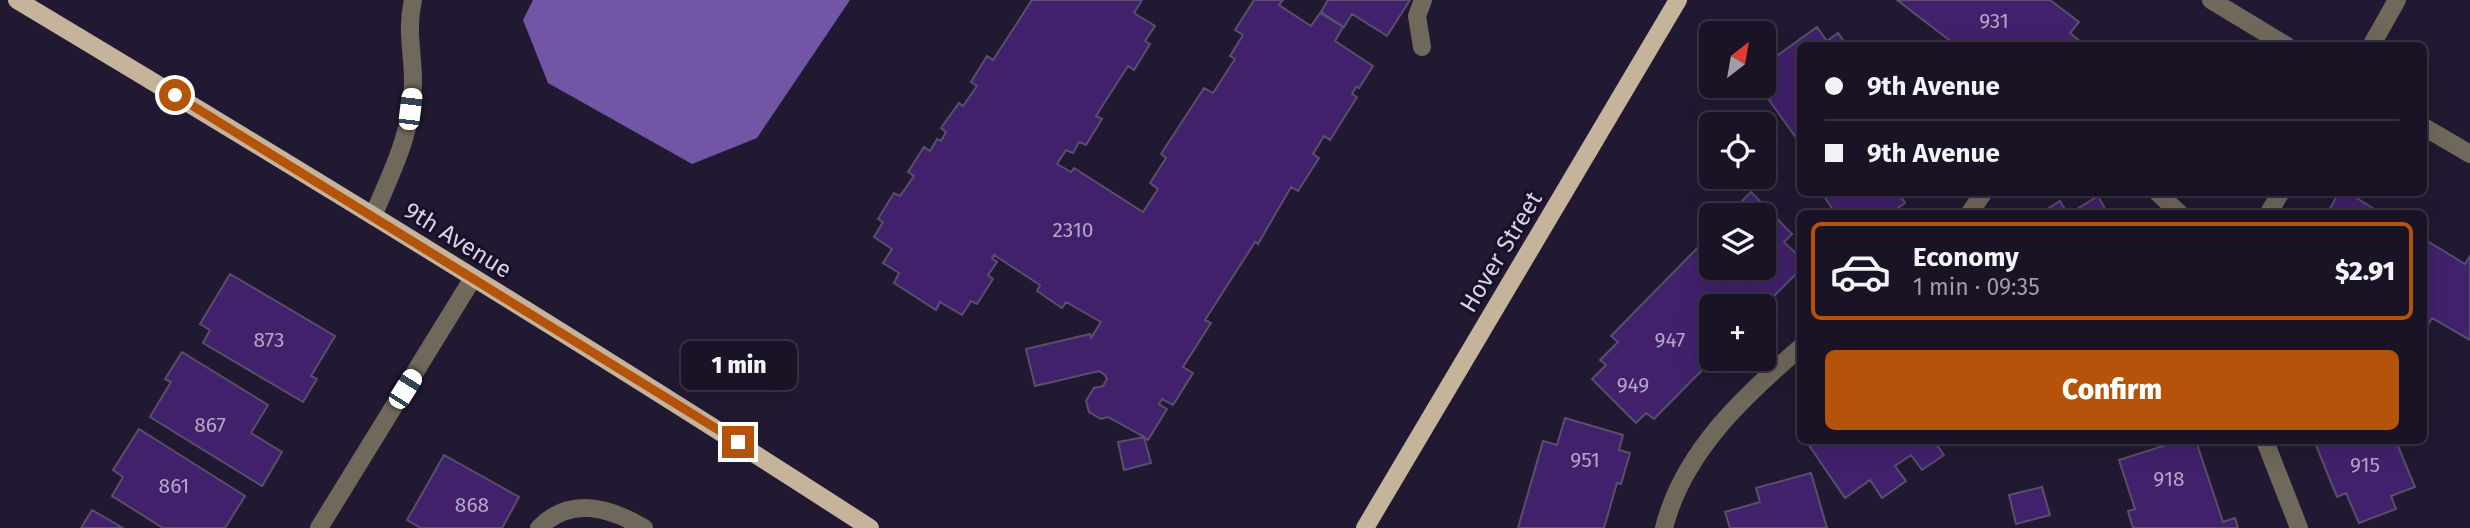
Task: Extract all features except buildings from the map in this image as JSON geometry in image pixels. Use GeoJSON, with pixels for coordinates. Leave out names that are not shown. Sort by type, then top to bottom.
{"type":"FeatureCollection","features":[{"type":"Feature","properties":{"kind":"main road","name":"9th Avenue"},"geometry":{"type":"LineString","coordinates":[[17,0],[373,216],[738,442],[870,528]]}},
{"type":"Feature","properties":{"kind":"main road","name":"Hover Street"},"geometry":{"type":"LineString","coordinates":[[1365,528],[1678,0]]}},
{"type":"Feature","properties":{"kind":"street"},"geometry":{"type":"LineString","coordinates":[[373,216],[407,136],[413,82],[408,22],[413,0]]}},
{"type":"Feature","properties":{"kind":"street"},"geometry":{"type":"LineString","coordinates":[[1422,47],[1417,16],[1423,0]]}},
{"type":"Feature","properties":{"kind":"street"},"geometry":{"type":"LineString","coordinates":[[2211,0],[2280,42]]}},
{"type":"Feature","properties":{"kind":"street"},"geometry":{"type":"LineString","coordinates":[[2373,42],[2397,0]]}},
{"type":"Feature","properties":{"kind":"street"},"geometry":{"type":"LineString","coordinates":[[2427,129],[2470,154]]}},
{"type":"Feature","properties":{"kind":"street"},"geometry":{"type":"LineString","coordinates":[[2161,196],[2176,210]]}},
{"type":"Feature","properties":{"kind":"street"},"geometry":{"type":"LineString","coordinates":[[319,528],[473,278]]}},
{"type":"Feature","properties":{"kind":"street"},"geometry":{"type":"LineString","coordinates":[[1664,528],[1668,513],[1700,450],[1751,391],[1797,351]]}},
{"type":"Feature","properties":{"kind":"street"},"geometry":{"type":"LineString","coordinates":[[2266,444],[2299,528]]}},
{"type":"Feature","properties":{"kind":"street"},"geometry":{"type":"LineString","coordinates":[[539,528],[551,516],[582,507],[622,515],[643,528]]}},
{"type":"Feature","properties":{"kind":"shaded area"},"geometry":{"type":"Polygon","coordinates":[[[533,0],[850,0],[757,138],[692,164],[548,83],[523,20],[533,0]]]}},
{"type":"Feature","properties":{"kind":"route"},"geometry":{"type":"LineString","coordinates":[[175,95],[738,442]]}}]}
